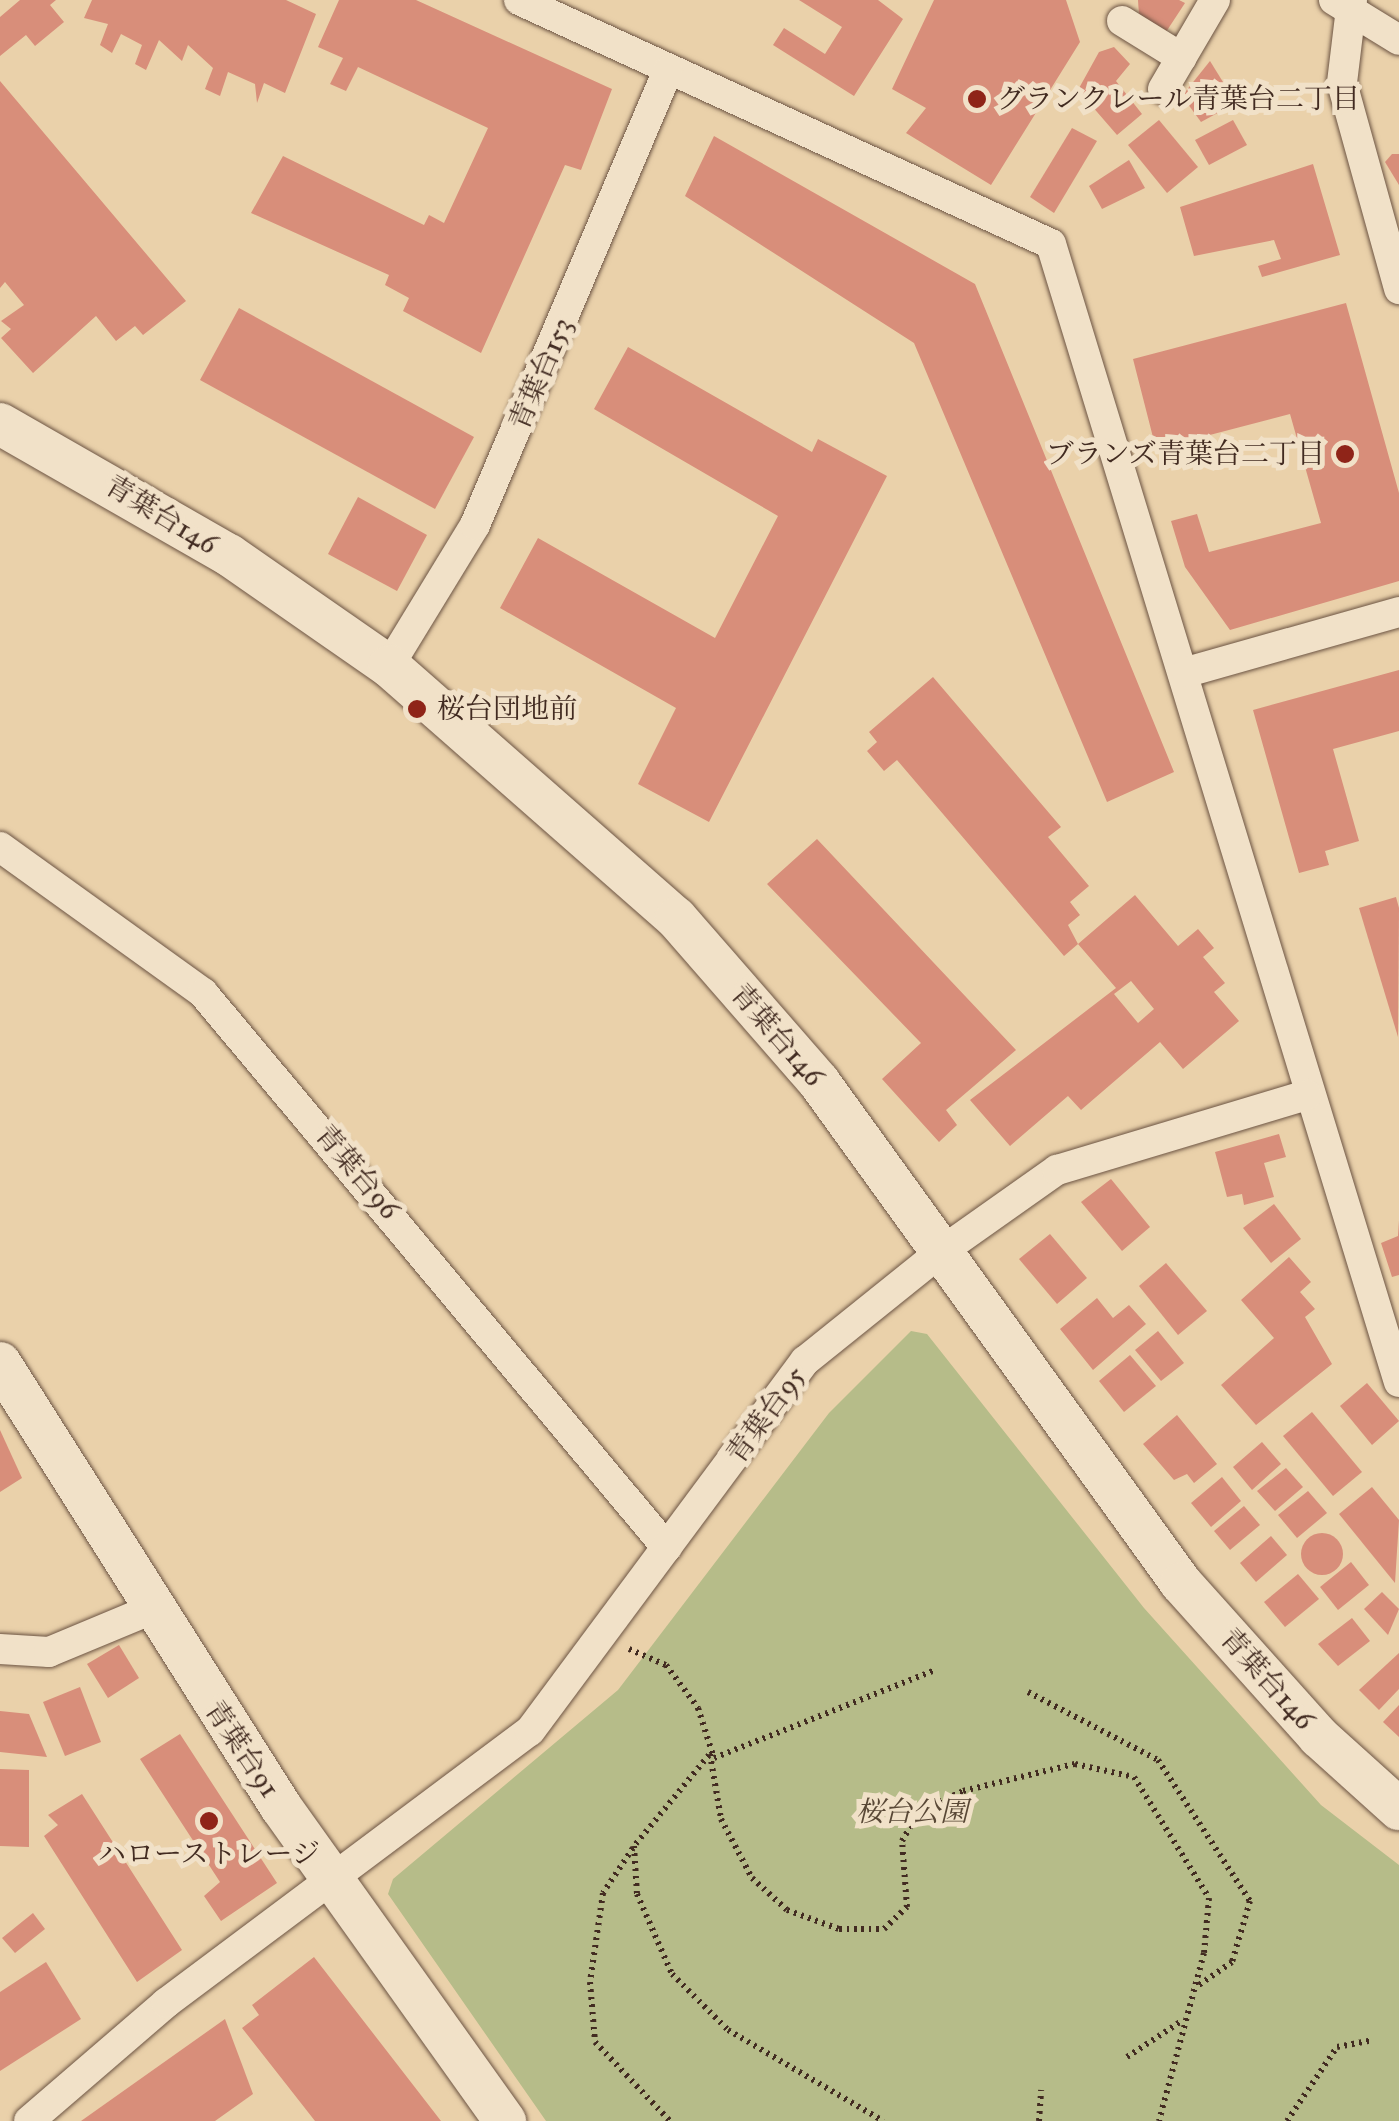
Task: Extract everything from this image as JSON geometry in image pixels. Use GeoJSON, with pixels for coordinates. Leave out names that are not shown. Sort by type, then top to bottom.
{"type":"FeatureCollection","features":[{"type":"Feature","properties":{"kind":"street"},"geometry":{"type":"LineString","coordinates":[[519,0],[1051,244],[1188,672],[1306,1095],[1399,1382]]}},
{"type":"Feature","properties":{"kind":"street"},"geometry":{"type":"LineString","coordinates":[[1164,89],[1214,0]]}},
{"type":"Feature","properties":{"kind":"street"},"geometry":{"type":"LineString","coordinates":[[1345,3],[1399,40]]}},
{"type":"Feature","properties":{"kind":"street"},"geometry":{"type":"LineString","coordinates":[[1345,3],[1342,82],[1399,289]]}},
{"type":"Feature","properties":{"kind":"street"},"geometry":{"type":"LineString","coordinates":[[1122,20],[1182,58]]}},
{"type":"Feature","properties":{"kind":"street","name":"青葉台153"},"geometry":{"type":"LineString","coordinates":[[389,666],[475,525],[668,70]]}},
{"type":"Feature","properties":{"kind":"street","name":"青葉台146"},"geometry":{"type":"LineString","coordinates":[[0,424],[229,555],[389,666],[676,918],[819,1082],[1180,1583],[1319,1737],[1399,1809]]}},
{"type":"Feature","properties":{"kind":"street"},"geometry":{"type":"LineString","coordinates":[[1188,672],[1399,612]]}},
{"type":"Feature","properties":{"kind":"street","name":"青葉台96"},"geometry":{"type":"LineString","coordinates":[[0,846],[203,992],[667,1548]]}},
{"type":"Feature","properties":{"kind":"street","name":"青葉台95"},"geometry":{"type":"LineString","coordinates":[[28,2121],[329,1878],[530,1731],[606,1640],[667,1548],[805,1361],[942,1251],[1057,1170],[1306,1095]]}},
{"type":"Feature","properties":{"kind":"street","name":"青葉台91"},"geometry":{"type":"LineString","coordinates":[[0,1363],[150,1610],[329,1878],[504,2121]]}},
{"type":"Feature","properties":{"kind":"street"},"geometry":{"type":"LineString","coordinates":[[0,1649],[49,1652],[150,1610]]}},
{"type":"Feature","properties":{"kind":"path"},"geometry":{"type":"LineString","coordinates":[[606,1640],[666,1665],[698,1708],[721,1819],[752,1878],[787,1910],[839,1929],[884,1929],[907,1907],[902,1841],[919,1811],[992,1782],[1076,1764],[1134,1777],[1208,1898],[1195,1988],[1181,2022],[1159,2121]]}},
{"type":"Feature","properties":{"kind":"path"},"geometry":{"type":"LineString","coordinates":[[670,2121],[595,2042],[590,1982],[603,1893],[634,1846],[710,1754],[933,1671]]}},
{"type":"Feature","properties":{"kind":"path"},"geometry":{"type":"LineString","coordinates":[[1028,1692],[1158,1760],[1250,1901],[1232,1962],[1195,1988]]}},
{"type":"Feature","properties":{"kind":"path"},"geometry":{"type":"LineString","coordinates":[[634,1846],[637,1894],[672,1974],[728,2030],[883,2121]]}},
{"type":"Feature","properties":{"kind":"path"},"geometry":{"type":"LineString","coordinates":[[1126,2057],[1181,2022]]}},
{"type":"Feature","properties":{"kind":"path"},"geometry":{"type":"LineString","coordinates":[[1287,2121],[1337,2047],[1373,2040]]}},
{"type":"Feature","properties":{"kind":"path"},"geometry":{"type":"LineString","coordinates":[[1040,2121],[1041,2090]]}},
{"type":"Feature","properties":{"kind":"green space","name":"桜台公園"},"geometry":{"type":"Polygon","coordinates":[[[911,1331],[927,1334],[1144,1608],[1321,1805],[1399,1865],[1399,2121],[546,2121],[388,1894],[393,1879],[618,1690],[829,1413],[911,1331]]]}},
{"type":"Feature","properties":{"kind":"building"},"geometry":{"type":"Polygon","coordinates":[[[20,0],[56,0],[50,5],[64,22],[35,46],[26,35],[0,56],[0,17],[20,0]]]}},
{"type":"Feature","properties":{"kind":"building"},"geometry":{"type":"Polygon","coordinates":[[[92,0],[286,0],[316,14],[285,93],[264,83],[257,103],[255,84],[228,72],[220,96],[205,89],[213,68],[188,45],[182,61],[159,40],[146,70],[135,64],[142,45],[121,34],[112,53],[100,45],[108,24],[84,18],[92,0]]]}},
{"type":"Feature","properties":{"kind":"building"},"geometry":{"type":"Polygon","coordinates":[[[339,0],[416,0],[612,89],[581,170],[565,165],[481,353],[403,311],[409,298],[385,285],[389,275],[251,213],[283,156],[424,225],[429,215],[444,223],[488,128],[358,67],[346,91],[330,84],[343,58],[318,47],[339,0]]]}},
{"type":"Feature","properties":{"kind":"building"},"geometry":{"type":"Polygon","coordinates":[[[799,0],[878,0],[903,19],[854,96],[773,45],[784,28],[825,54],[842,27],[799,0]]]}},
{"type":"Feature","properties":{"kind":"building","name":"グランクレール青葉台二丁目"},"geometry":{"type":"Polygon","coordinates":[[[934,0],[1066,0],[1080,42],[991,185],[906,133],[926,108],[892,89],[934,0]]]}},
{"type":"Feature","properties":{"kind":"building"},"geometry":{"type":"Polygon","coordinates":[[[1138,0],[1185,3],[1166,32],[1139,15],[1138,0]]]}},
{"type":"Feature","properties":{"kind":"building"},"geometry":{"type":"Polygon","coordinates":[[[1114,47],[1130,64],[1116,81],[1142,114],[1117,135],[1078,90],[1099,52],[1114,47]]]}},
{"type":"Feature","properties":{"kind":"building"},"geometry":{"type":"Polygon","coordinates":[[[1210,61],[1236,103],[1201,122],[1182,96],[1210,61]]]}},
{"type":"Feature","properties":{"kind":"building"},"geometry":{"type":"Polygon","coordinates":[[[0,81],[186,301],[143,335],[135,326],[116,341],[96,316],[33,373],[1,338],[11,329],[1,321],[24,305],[5,282],[0,288],[0,81]]]}},
{"type":"Feature","properties":{"kind":"building"},"geometry":{"type":"Polygon","coordinates":[[[1159,120],[1198,167],[1167,193],[1128,145],[1159,120]]]}},
{"type":"Feature","properties":{"kind":"building"},"geometry":{"type":"Polygon","coordinates":[[[1233,120],[1247,145],[1209,165],[1195,140],[1233,120]]]}},
{"type":"Feature","properties":{"kind":"building"},"geometry":{"type":"Polygon","coordinates":[[[1072,128],[1097,141],[1054,213],[1030,197],[1072,128]]]}},
{"type":"Feature","properties":{"kind":"building"},"geometry":{"type":"Polygon","coordinates":[[[714,136],[975,284],[1174,772],[1107,802],[914,343],[685,196],[714,136]]]}},
{"type":"Feature","properties":{"kind":"building"},"geometry":{"type":"Polygon","coordinates":[[[1392,154],[1399,154],[1399,185],[1385,162],[1392,154]]]}},
{"type":"Feature","properties":{"kind":"building"},"geometry":{"type":"Polygon","coordinates":[[[1129,160],[1145,188],[1102,209],[1089,186],[1129,160]]]}},
{"type":"Feature","properties":{"kind":"building"},"geometry":{"type":"Polygon","coordinates":[[[1313,164],[1340,255],[1262,277],[1258,266],[1281,259],[1274,240],[1194,256],[1180,207],[1313,164]]]}},
{"type":"Feature","properties":{"kind":"building","name":"ブランズ青葉台二丁目"},"geometry":{"type":"Polygon","coordinates":[[[1346,303],[1399,493],[1399,581],[1230,630],[1185,567],[1171,521],[1197,514],[1209,552],[1321,523],[1290,414],[1156,449],[1133,359],[1346,303]]]}},
{"type":"Feature","properties":{"kind":"building"},"geometry":{"type":"Polygon","coordinates":[[[239,308],[474,437],[435,509],[200,380],[239,308]]]}},
{"type":"Feature","properties":{"kind":"building"},"geometry":{"type":"Polygon","coordinates":[[[628,347],[812,452],[818,439],[887,476],[709,822],[638,784],[676,708],[500,608],[538,538],[715,638],[778,516],[594,409],[628,347]]]}},
{"type":"Feature","properties":{"kind":"building"},"geometry":{"type":"Polygon","coordinates":[[[358,497],[427,535],[397,591],[328,554],[358,497]]]}},
{"type":"Feature","properties":{"kind":"building"},"geometry":{"type":"Polygon","coordinates":[[[1399,670],[1399,731],[1333,749],[1359,841],[1325,851],[1329,865],[1299,873],[1253,710],[1399,670]]]}},
{"type":"Feature","properties":{"kind":"building"},"geometry":{"type":"Polygon","coordinates":[[[933,677],[1061,827],[1048,837],[1089,886],[1070,902],[1080,915],[1068,925],[1078,944],[1064,956],[897,760],[884,771],[867,751],[877,742],[869,732],[933,677]]]}},
{"type":"Feature","properties":{"kind":"building"},"geometry":{"type":"Polygon","coordinates":[[[817,839],[1016,1050],[946,1110],[957,1125],[939,1142],[882,1079],[921,1043],[767,884],[817,839]]]}},
{"type":"Feature","properties":{"kind":"building"},"geometry":{"type":"Polygon","coordinates":[[[1135,895],[1178,946],[1198,929],[1214,948],[1203,957],[1225,983],[1214,992],[1239,1021],[1183,1069],[1160,1042],[1081,1110],[1068,1096],[1010,1146],[970,1100],[1116,988],[1078,944],[1135,895]],[[1131,981],[1114,994],[1138,1023],[1154,1009],[1131,981]]]}},
{"type":"Feature","properties":{"kind":"building"},"geometry":{"type":"Polygon","coordinates":[[[1396,897],[1399,908],[1398,1037],[1359,908],[1396,897]]]}},
{"type":"Feature","properties":{"kind":"building"},"geometry":{"type":"Polygon","coordinates":[[[1279,1134],[1286,1157],[1264,1163],[1274,1197],[1244,1205],[1242,1194],[1227,1197],[1215,1152],[1279,1134]]]}},
{"type":"Feature","properties":{"kind":"building"},"geometry":{"type":"Polygon","coordinates":[[[1111,1179],[1150,1227],[1122,1251],[1081,1202],[1111,1179]]]}},
{"type":"Feature","properties":{"kind":"building"},"geometry":{"type":"Polygon","coordinates":[[[1274,1204],[1301,1239],[1271,1263],[1243,1228],[1274,1204]]]}},
{"type":"Feature","properties":{"kind":"building"},"geometry":{"type":"Polygon","coordinates":[[[1399,1220],[1399,1275],[1392,1277],[1381,1243],[1398,1236],[1399,1220]]]}},
{"type":"Feature","properties":{"kind":"building"},"geometry":{"type":"Polygon","coordinates":[[[1050,1234],[1087,1278],[1057,1304],[1019,1259],[1050,1234]]]}},
{"type":"Feature","properties":{"kind":"building"},"geometry":{"type":"Polygon","coordinates":[[[1289,1257],[1311,1282],[1300,1292],[1315,1309],[1305,1317],[1332,1364],[1256,1425],[1221,1385],[1274,1338],[1241,1300],[1289,1257]]]}},
{"type":"Feature","properties":{"kind":"building"},"geometry":{"type":"Polygon","coordinates":[[[1166,1263],[1207,1311],[1178,1335],[1139,1286],[1166,1263]]]}},
{"type":"Feature","properties":{"kind":"building"},"geometry":{"type":"Polygon","coordinates":[[[1097,1298],[1113,1318],[1129,1305],[1146,1324],[1093,1370],[1060,1329],[1097,1298]]]}},
{"type":"Feature","properties":{"kind":"building"},"geometry":{"type":"Polygon","coordinates":[[[1158,1331],[1184,1363],[1161,1381],[1135,1350],[1158,1331]]]}},
{"type":"Feature","properties":{"kind":"building"},"geometry":{"type":"Polygon","coordinates":[[[1130,1355],[1156,1386],[1124,1412],[1099,1381],[1130,1355]]]}},
{"type":"Feature","properties":{"kind":"building"},"geometry":{"type":"Polygon","coordinates":[[[1367,1383],[1399,1421],[1372,1445],[1340,1406],[1367,1383]]]}},
{"type":"Feature","properties":{"kind":"building"},"geometry":{"type":"Polygon","coordinates":[[[1312,1412],[1362,1472],[1333,1496],[1283,1436],[1312,1412]]]}},
{"type":"Feature","properties":{"kind":"building"},"geometry":{"type":"Polygon","coordinates":[[[1177,1415],[1217,1464],[1194,1483],[1187,1474],[1174,1480],[1143,1444],[1177,1415]]]}},
{"type":"Feature","properties":{"kind":"building"},"geometry":{"type":"Polygon","coordinates":[[[0,1430],[22,1478],[0,1492],[0,1430]]]}},
{"type":"Feature","properties":{"kind":"building"},"geometry":{"type":"Polygon","coordinates":[[[1262,1442],[1281,1464],[1252,1490],[1233,1467],[1262,1442]]]}},
{"type":"Feature","properties":{"kind":"building"},"geometry":{"type":"Polygon","coordinates":[[[1286,1468],[1303,1487],[1275,1511],[1257,1491],[1286,1468]]]}},
{"type":"Feature","properties":{"kind":"building"},"geometry":{"type":"Polygon","coordinates":[[[1222,1477],[1241,1501],[1211,1527],[1191,1503],[1222,1477]]]}},
{"type":"Feature","properties":{"kind":"building"},"geometry":{"type":"Polygon","coordinates":[[[1372,1487],[1399,1520],[1395,1583],[1339,1514],[1372,1487]]]}},
{"type":"Feature","properties":{"kind":"building"},"geometry":{"type":"Polygon","coordinates":[[[1308,1491],[1327,1513],[1297,1538],[1278,1515],[1308,1491]]]}},
{"type":"Feature","properties":{"kind":"building"},"geometry":{"type":"Polygon","coordinates":[[[1244,1506],[1260,1525],[1230,1550],[1214,1531],[1244,1506]]]}},
{"type":"Feature","properties":{"kind":"building"},"geometry":{"type":"Polygon","coordinates":[[[1322,1533],[1337,1539],[1343,1554],[1337,1569],[1322,1575],[1307,1569],[1301,1554],[1307,1539],[1322,1533]]]}},
{"type":"Feature","properties":{"kind":"building"},"geometry":{"type":"Polygon","coordinates":[[[1271,1536],[1287,1555],[1256,1582],[1240,1563],[1271,1536]]]}},
{"type":"Feature","properties":{"kind":"building"},"geometry":{"type":"Polygon","coordinates":[[[1351,1562],[1369,1585],[1338,1610],[1320,1587],[1351,1562]]]}},
{"type":"Feature","properties":{"kind":"building"},"geometry":{"type":"Polygon","coordinates":[[[1298,1574],[1319,1599],[1285,1627],[1264,1602],[1298,1574]]]}},
{"type":"Feature","properties":{"kind":"building"},"geometry":{"type":"Polygon","coordinates":[[[1382,1592],[1399,1609],[1388,1635],[1364,1609],[1382,1592]]]}},
{"type":"Feature","properties":{"kind":"building"},"geometry":{"type":"Polygon","coordinates":[[[1352,1618],[1370,1641],[1338,1666],[1318,1644],[1352,1618]]]}},
{"type":"Feature","properties":{"kind":"building"},"geometry":{"type":"Polygon","coordinates":[[[119,1645],[139,1678],[108,1698],[87,1664],[119,1645]]]}},
{"type":"Feature","properties":{"kind":"building"},"geometry":{"type":"Polygon","coordinates":[[[1399,1653],[1399,1689],[1379,1710],[1359,1690],[1399,1653]]]}},
{"type":"Feature","properties":{"kind":"building"},"geometry":{"type":"Polygon","coordinates":[[[80,1687],[101,1742],[65,1756],[43,1702],[80,1687]]]}},
{"type":"Feature","properties":{"kind":"building"},"geometry":{"type":"Polygon","coordinates":[[[1399,1705],[1399,1737],[1383,1722],[1399,1705]]]}},
{"type":"Feature","properties":{"kind":"building"},"geometry":{"type":"Polygon","coordinates":[[[0,1711],[29,1714],[47,1757],[0,1752],[0,1711]]]}},
{"type":"Feature","properties":{"kind":"building","name":"ハローストレージ"},"geometry":{"type":"Polygon","coordinates":[[[180,1734],[277,1883],[221,1921],[204,1896],[220,1882],[140,1759],[180,1734]]]}},
{"type":"Feature","properties":{"kind":"building"},"geometry":{"type":"Polygon","coordinates":[[[0,1769],[29,1770],[29,1847],[0,1846],[0,1769]]]}},
{"type":"Feature","properties":{"kind":"building"},"geometry":{"type":"Polygon","coordinates":[[[82,1794],[182,1950],[137,1982],[44,1836],[58,1825],[48,1815],[82,1794]]]}},
{"type":"Feature","properties":{"kind":"building"},"geometry":{"type":"Polygon","coordinates":[[[33,1913],[45,1929],[15,1953],[2,1938],[33,1913]]]}},
{"type":"Feature","properties":{"kind":"building"},"geometry":{"type":"Polygon","coordinates":[[[314,1957],[441,2121],[315,2121],[242,2028],[259,2015],[252,2005],[314,1957]]]}},
{"type":"Feature","properties":{"kind":"building"},"geometry":{"type":"Polygon","coordinates":[[[46,1962],[81,2019],[0,2071],[0,1992],[46,1962]]]}},
{"type":"Feature","properties":{"kind":"building"},"geometry":{"type":"Polygon","coordinates":[[[225,2019],[253,2094],[215,2121],[81,2121],[225,2019]]]}},
{"type":"Feature","properties":{"kind":"place","name":"グランクレール青葉台二丁目"},"geometry":{"type":"Point","coordinates":[977,99]}},
{"type":"Feature","properties":{"kind":"place","name":"ブランズ青葉台二丁目"},"geometry":{"type":"Point","coordinates":[1345,454]}},
{"type":"Feature","properties":{"kind":"place","name":"桜台団地前"},"geometry":{"type":"Point","coordinates":[417,709]}},
{"type":"Feature","properties":{"kind":"place","name":"ハローストレージ"},"geometry":{"type":"Point","coordinates":[209,1821]}}]}
